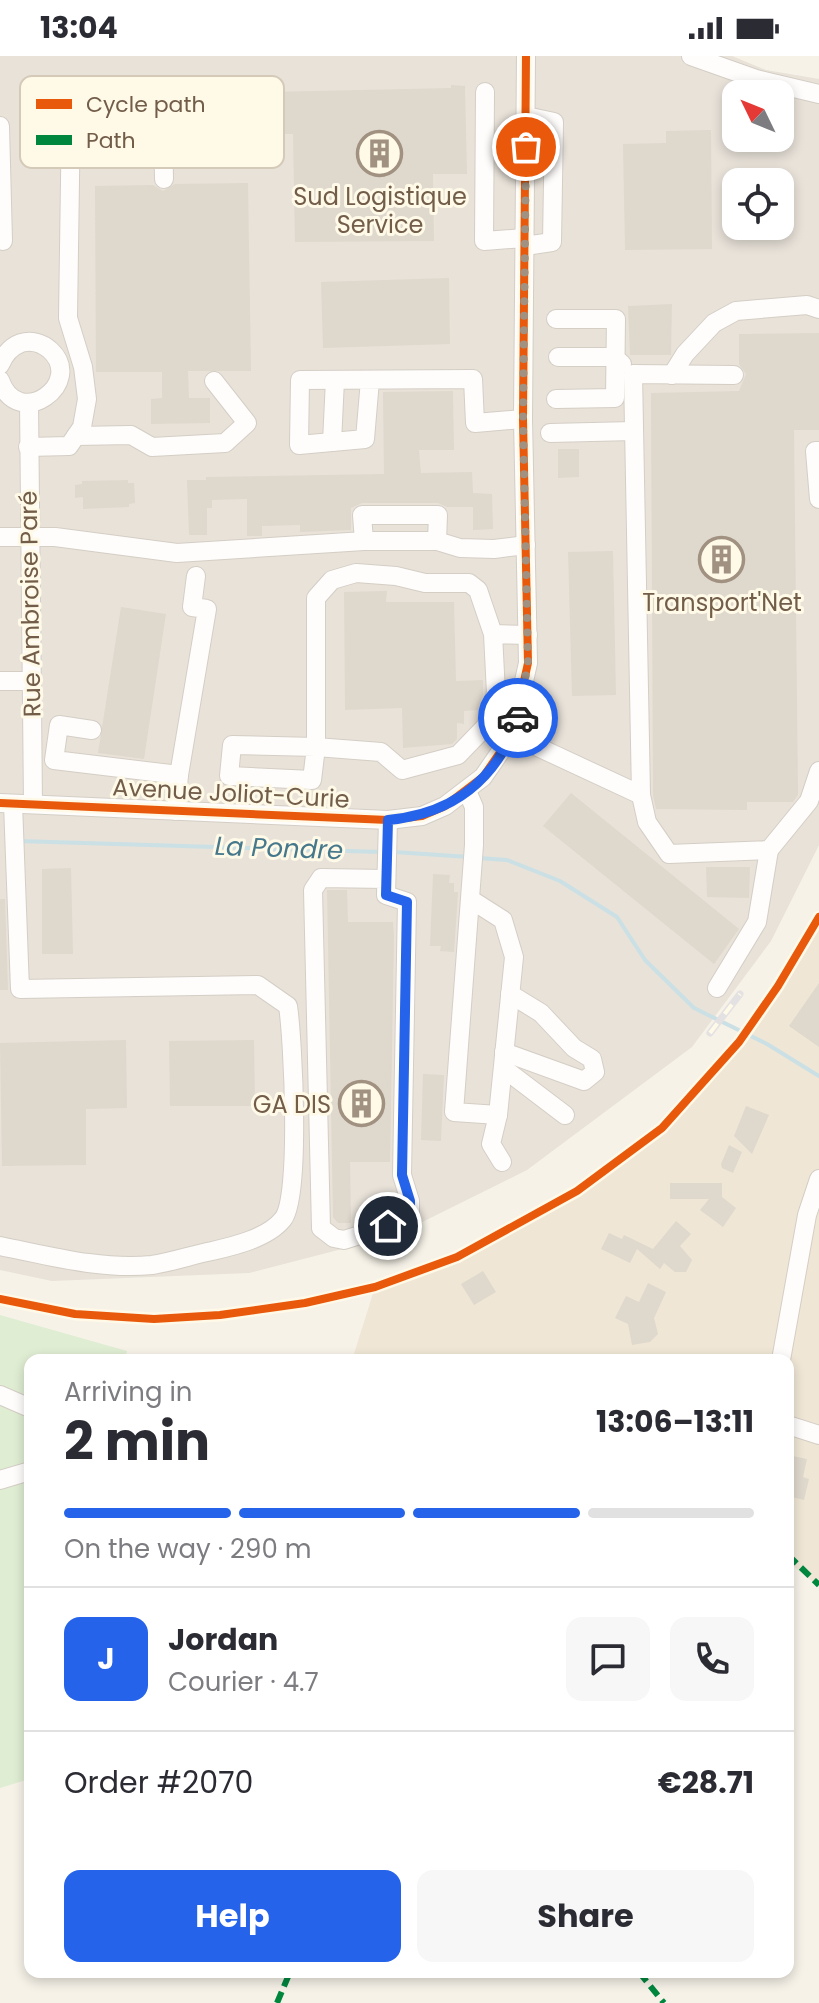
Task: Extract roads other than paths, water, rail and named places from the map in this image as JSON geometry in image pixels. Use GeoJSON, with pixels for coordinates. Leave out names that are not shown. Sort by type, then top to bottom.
{"type":"FeatureCollection","features":[{"type":"Feature","properties":{"kind":"street","name":"Avenue Joliot-Curie"},"geometry":{"type":"LineString","coordinates":[[6,803],[176,811],[388,828],[445,806],[483,777],[512,735],[528,663],[523,419],[526,56]]}},
{"type":"Feature","properties":{"kind":"street"},"geometry":{"type":"LineString","coordinates":[[691,56],[756,79],[819,94]]}},
{"type":"Feature","properties":{"kind":"street"},"geometry":{"type":"LineString","coordinates":[[485,92],[484,241],[552,242],[554,122],[526,116]]}},
{"type":"Feature","properties":{"kind":"street"},"geometry":{"type":"LineString","coordinates":[[0,126],[3,241]]}},
{"type":"Feature","properties":{"kind":"street"},"geometry":{"type":"LineString","coordinates":[[28,447],[69,446],[82,427],[87,399],[83,367],[68,318],[70,168]]}},
{"type":"Feature","properties":{"kind":"street"},"geometry":{"type":"LineString","coordinates":[[164,168],[164,179]]}},
{"type":"Feature","properties":{"kind":"street"},"geometry":{"type":"LineString","coordinates":[[672,375],[685,354],[714,323],[736,311],[807,305],[819,309]]}},
{"type":"Feature","properties":{"kind":"street"},"geometry":{"type":"LineString","coordinates":[[556,319],[616,319],[615,398],[556,399]]}},
{"type":"Feature","properties":{"kind":"street"},"geometry":{"type":"LineString","coordinates":[[0,336],[16,336],[20,344]]}},
{"type":"Feature","properties":{"kind":"street"},"geometry":{"type":"LineString","coordinates":[[0,365],[10,348],[30,342],[49,349],[59,368],[56,388],[40,401],[29,403],[9,396],[0,380]]}},
{"type":"Feature","properties":{"kind":"street"},"geometry":{"type":"LineString","coordinates":[[558,357],[614,357],[633,374],[734,375]]}},
{"type":"Feature","properties":{"kind":"street"},"geometry":{"type":"LineString","coordinates":[[633,374],[641,795],[647,822],[669,854],[769,850]]}},
{"type":"Feature","properties":{"kind":"street"},"geometry":{"type":"LineString","coordinates":[[370,380],[365,439],[299,445],[300,380],[473,379],[475,423],[523,419]]}},
{"type":"Feature","properties":{"kind":"street"},"geometry":{"type":"LineString","coordinates":[[332,442],[335,380]]}},
{"type":"Feature","properties":{"kind":"street"},"geometry":{"type":"LineString","coordinates":[[76,436],[131,435],[152,447],[225,443],[247,423],[214,381]]}},
{"type":"Feature","properties":{"kind":"street","name":"Rue Ambroise Paré"},"geometry":{"type":"LineString","coordinates":[[29,403],[33,804]]}},
{"type":"Feature","properties":{"kind":"street"},"geometry":{"type":"LineString","coordinates":[[550,433],[634,431]]}},
{"type":"Feature","properties":{"kind":"street"},"geometry":{"type":"LineString","coordinates":[[819,451],[815,451],[819,499]]}},
{"type":"Feature","properties":{"kind":"street"},"geometry":{"type":"LineString","coordinates":[[364,541],[362,515],[438,515],[437,541]]}},
{"type":"Feature","properties":{"kind":"street"},"geometry":{"type":"LineString","coordinates":[[0,537],[29,536],[177,553],[364,541],[437,541],[460,548],[494,549],[526,545]]}},
{"type":"Feature","properties":{"kind":"street"},"geometry":{"type":"LineString","coordinates":[[493,634],[478,590],[469,583],[425,583],[396,576],[356,573],[332,580],[316,598],[316,747],[312,780],[229,776],[232,745],[316,747],[381,752],[402,770],[458,755],[486,726],[496,693],[493,634]]}},
{"type":"Feature","properties":{"kind":"street"},"geometry":{"type":"LineString","coordinates":[[176,811],[179,775],[207,609],[192,607],[196,576]]}},
{"type":"Feature","properties":{"kind":"street"},"geometry":{"type":"LineString","coordinates":[[493,634],[528,635]]}},
{"type":"Feature","properties":{"kind":"street"},"geometry":{"type":"LineString","coordinates":[[0,681],[31,681]]}},
{"type":"Feature","properties":{"kind":"street"},"geometry":{"type":"LineString","coordinates":[[92,730],[59,725],[54,760],[179,775]]}},
{"type":"Feature","properties":{"kind":"street"},"geometry":{"type":"LineString","coordinates":[[512,735],[641,795]]}},
{"type":"Feature","properties":{"kind":"street"},"geometry":{"type":"LineString","coordinates":[[717,988],[757,922],[769,850],[809,801],[819,771]]}},
{"type":"Feature","properties":{"kind":"street"},"geometry":{"type":"LineString","coordinates":[[467,791],[474,807],[474,845],[454,1112],[498,1115]]}},
{"type":"Feature","properties":{"kind":"street"},"geometry":{"type":"LineString","coordinates":[[0,1246],[94,1265],[152,1265],[244,1244],[283,1220],[291,1202],[293,1042],[288,1006],[258,985],[20,989],[8,890],[15,858],[13,825],[6,803]]}},
{"type":"Feature","properties":{"kind":"street"},"geometry":{"type":"LineString","coordinates":[[386,870],[321,878],[313,890],[321,1228],[334,1238],[344,1240],[410,1219],[410,1201],[402,1175],[407,902],[386,895],[388,828]]}},
{"type":"Feature","properties":{"kind":"street"},"geometry":{"type":"LineString","coordinates":[[470,899],[503,920],[514,957],[498,1115],[491,1144],[502,1162]]}},
{"type":"Feature","properties":{"kind":"street"},"geometry":{"type":"LineString","coordinates":[[504,1060],[584,1081],[595,1072],[592,1059],[574,1048],[541,1013],[510,994]]}},
{"type":"Feature","properties":{"kind":"street"},"geometry":{"type":"LineString","coordinates":[[504,1060],[565,1115]]}},
{"type":"Feature","properties":{"kind":"street"},"geometry":{"type":"LineString","coordinates":[[782,1354],[807,1215],[819,1179]]}},
{"type":"Feature","properties":{"kind":"street"},"geometry":{"type":"LineString","coordinates":[[0,1395],[24,1405]]}},
{"type":"Feature","properties":{"kind":"street"},"geometry":{"type":"LineString","coordinates":[[794,1428],[819,1435]]}},
{"type":"Feature","properties":{"kind":"street"},"geometry":{"type":"LineString","coordinates":[[0,1480],[24,1473]]}},
{"type":"Feature","properties":{"kind":"waterway","name":"La Pondre"},"geometry":{"type":"LineString","coordinates":[[18,841],[381,852]]}},
{"type":"Feature","properties":{"kind":"waterway","name":"La Pondre"},"geometry":{"type":"LineString","coordinates":[[394,852],[469,857]]}},
{"type":"Feature","properties":{"kind":"waterway","name":"La Pondre"},"geometry":{"type":"LineString","coordinates":[[478,858],[507,860],[560,881],[617,917],[645,960],[694,1008],[767,1044],[819,1076]]}},
{"type":"Feature","properties":{"kind":"railway"},"geometry":{"type":"LineString","coordinates":[[710,1033],[740,994]]}},
{"type":"Feature","properties":{"kind":"place","name":"Sud Logistique Service"},"geometry":{"type":"Point","coordinates":[380,154]}},
{"type":"Feature","properties":{"kind":"place","name":"Transport'Net"},"geometry":{"type":"Point","coordinates":[722,560]}},
{"type":"Feature","properties":{"kind":"place","name":"GA DIS"},"geometry":{"type":"Point","coordinates":[362,1104]}}]}
